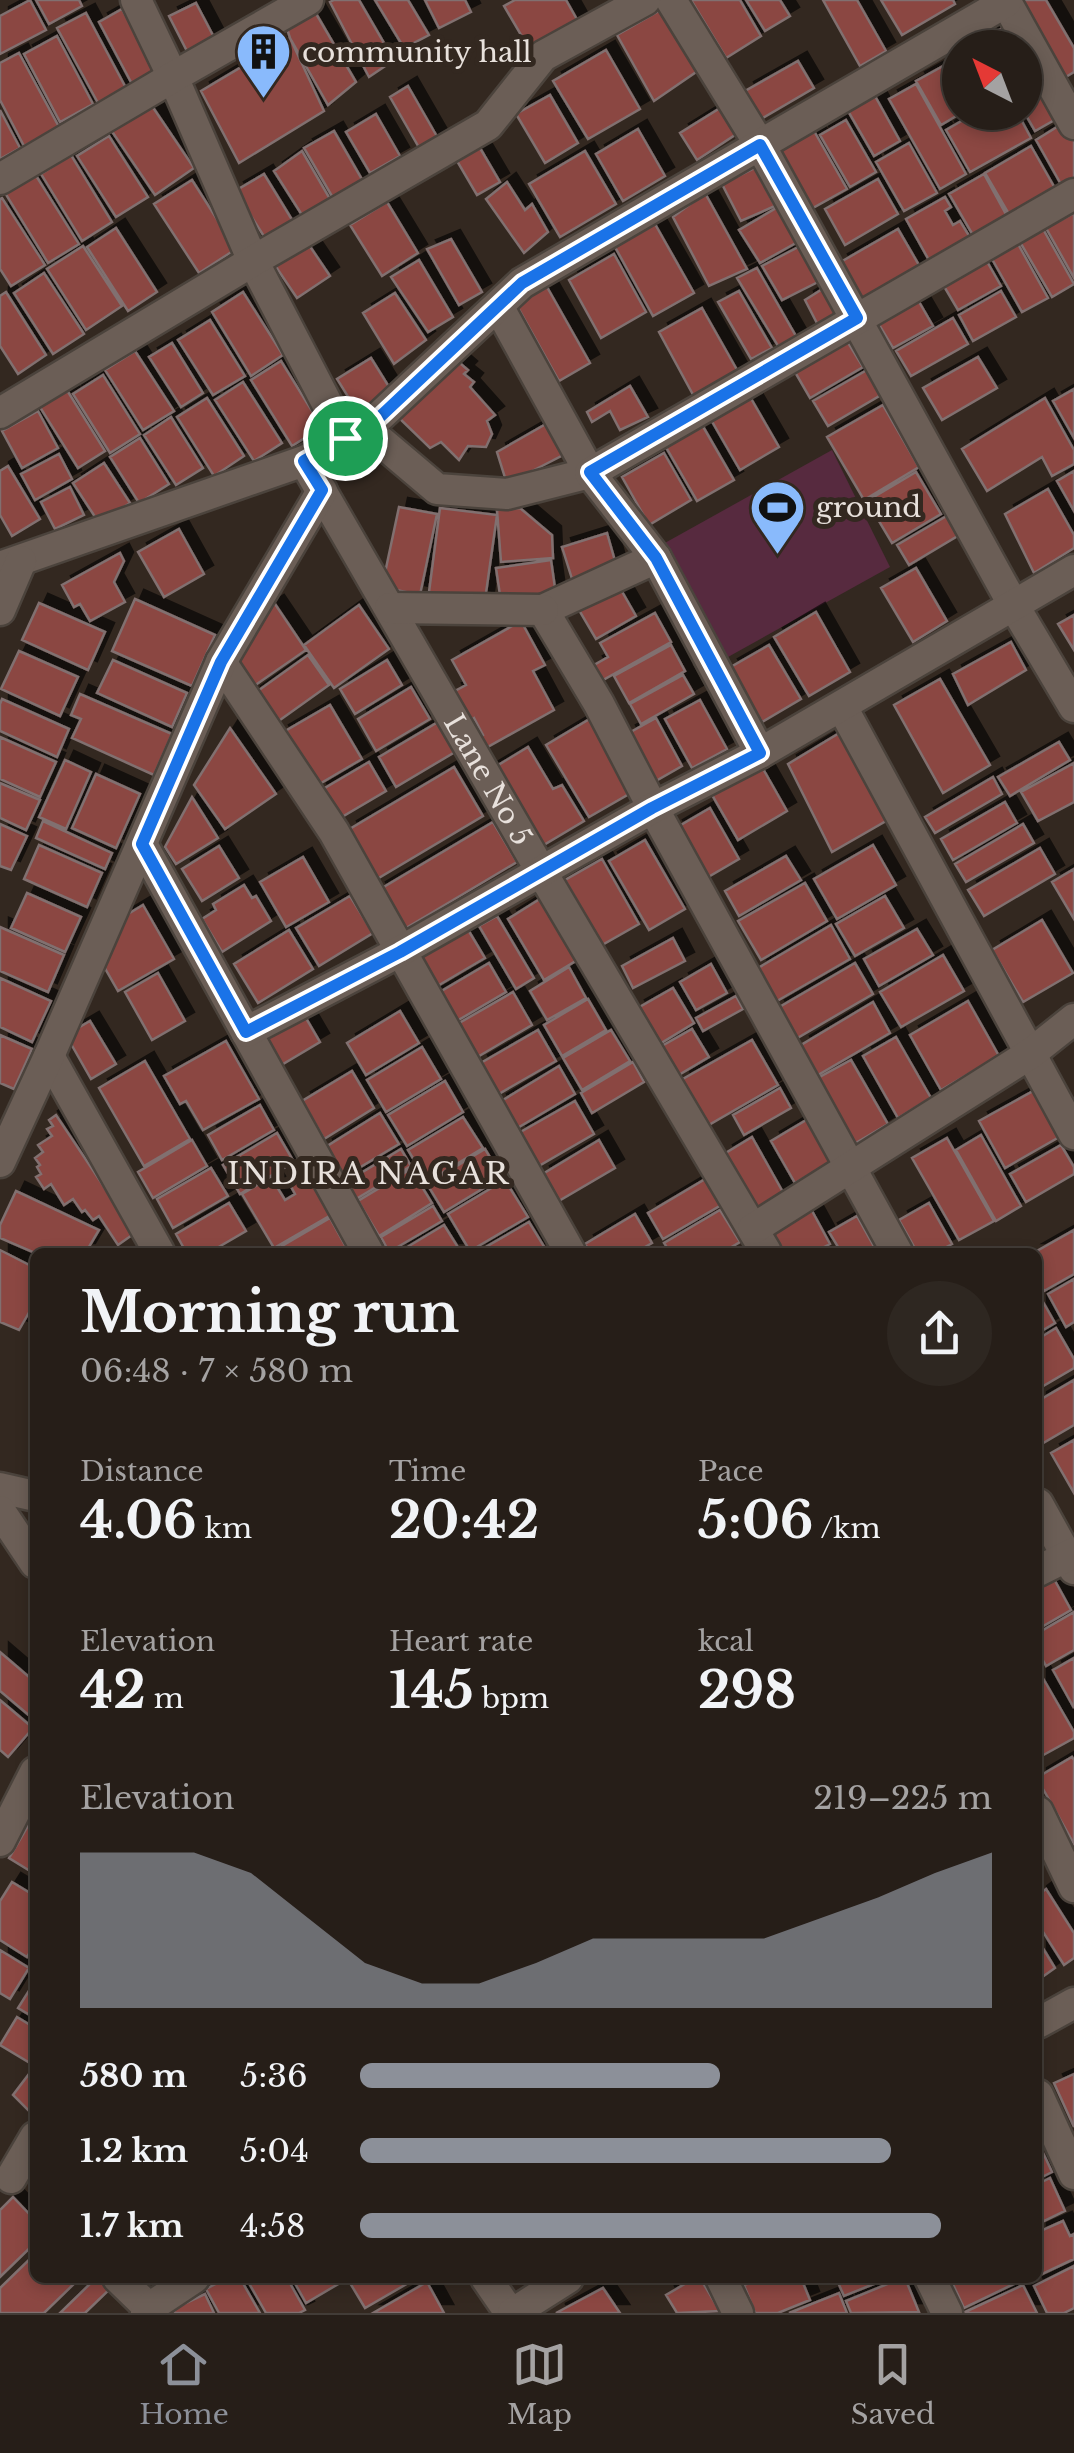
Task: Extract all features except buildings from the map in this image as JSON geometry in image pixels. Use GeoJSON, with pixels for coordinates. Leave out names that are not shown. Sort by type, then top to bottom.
{"type":"FeatureCollection","features":[{"type":"Feature","properties":{"kind":"street"},"geometry":{"type":"LineString","coordinates":[[136,0],[253,261],[355,434],[437,489],[507,494],[590,472],[1074,194]]}},
{"type":"Feature","properties":{"kind":"street"},"geometry":{"type":"LineString","coordinates":[[0,179],[308,0]]}},
{"type":"Feature","properties":{"kind":"street"},"geometry":{"type":"LineString","coordinates":[[0,413],[488,125],[543,56],[645,0]]}},
{"type":"Feature","properties":{"kind":"street"},"geometry":{"type":"LineString","coordinates":[[670,0],[760,145],[1014,606],[1072,700]]}},
{"type":"Feature","properties":{"kind":"street"},"geometry":{"type":"LineString","coordinates":[[0,610],[10,564],[304,461],[355,434],[522,283],[1006,1],[1074,124]]}},
{"type":"Feature","properties":{"kind":"street"},"geometry":{"type":"LineString","coordinates":[[498,306],[590,472],[656,558],[760,753]]}},
{"type":"Feature","properties":{"kind":"street","name":"Lane No 5"},"geometry":{"type":"LineString","coordinates":[[304,461],[760,1241]]}},
{"type":"Feature","properties":{"kind":"street"},"geometry":{"type":"LineString","coordinates":[[0,1162],[221,662],[322,490]]}},
{"type":"Feature","properties":{"kind":"street"},"geometry":{"type":"LineString","coordinates":[[390,608],[543,610],[656,558]]}},
{"type":"Feature","properties":{"kind":"street"},"geometry":{"type":"LineString","coordinates":[[246,1032],[400,952],[652,808],[760,753],[1074,570]]}},
{"type":"Feature","properties":{"kind":"street"},"geometry":{"type":"LineString","coordinates":[[543,610],[599,704],[652,808],[895,1248]]}},
{"type":"Feature","properties":{"kind":"street"},"geometry":{"type":"LineString","coordinates":[[221,662],[334,832],[568,1248]]}},
{"type":"Feature","properties":{"kind":"street"},"geometry":{"type":"LineString","coordinates":[[842,707],[1074,1134]]}},
{"type":"Feature","properties":{"kind":"street"},"geometry":{"type":"LineString","coordinates":[[142,844],[366,1248]]}},
{"type":"Feature","properties":{"kind":"street"},"geometry":{"type":"LineString","coordinates":[[760,1241],[850,1168],[1030,1054],[1074,1019]]}},
{"type":"Feature","properties":{"kind":"street"},"geometry":{"type":"LineString","coordinates":[[49,1056],[157,1248]]}},
{"type":"Feature","properties":{"kind":"street"},"geometry":{"type":"LineString","coordinates":[[0,1488],[30,1495]]}},
{"type":"Feature","properties":{"kind":"street"},"geometry":{"type":"LineString","coordinates":[[1042,1510],[1072,1559],[1042,1570]]}},
{"type":"Feature","properties":{"kind":"street"},"geometry":{"type":"LineString","coordinates":[[0,1511],[30,1556]]}},
{"type":"Feature","properties":{"kind":"street"},"geometry":{"type":"LineString","coordinates":[[0,1840],[30,1782]]}},
{"type":"Feature","properties":{"kind":"street"},"geometry":{"type":"LineString","coordinates":[[1042,1820],[1074,1886]]}},
{"type":"Feature","properties":{"kind":"street"},"geometry":{"type":"LineString","coordinates":[[1042,2021],[1074,2003]]}},
{"type":"Feature","properties":{"kind":"street"},"geometry":{"type":"LineString","coordinates":[[1042,2104],[1074,2174]]}},
{"type":"Feature","properties":{"kind":"street"},"geometry":{"type":"LineString","coordinates":[[30,2143],[5,2172],[30,2193]]}},
{"type":"Feature","properties":{"kind":"street"},"geometry":{"type":"LineString","coordinates":[[123,2283],[147,2310],[187,2283]]}},
{"type":"Feature","properties":{"kind":"street"},"geometry":{"type":"LineString","coordinates":[[490,2283],[511,2313],[560,2283]]}},
{"type":"Feature","properties":{"kind":"street"},"geometry":{"type":"LineString","coordinates":[[723,2283],[738,2313]]}},
{"type":"Feature","properties":{"kind":"street"},"geometry":{"type":"LineString","coordinates":[[932,2283],[947,2313]]}},
{"type":"Feature","properties":{"kind":"shaded area","name":"ground"},"geometry":{"type":"Polygon","coordinates":[[[832,450],[890,567],[728,657],[663,544],[832,450]]]}},
{"type":"Feature","properties":{"kind":"place","name":"community hall"},"geometry":{"type":"Point","coordinates":[263,101]}},
{"type":"Feature","properties":{"kind":"place","name":"ground"},"geometry":{"type":"Point","coordinates":[777,556]}},
{"type":"Feature","properties":{"kind":"district","name":"INDIRA NAGAR"},"geometry":{"type":"Point","coordinates":[369,1174]}},
{"type":"Feature","properties":{"kind":"route"},"geometry":{"type":"LineString","coordinates":[[760,145],[857,318],[590,472],[656,558],[760,753],[652,808],[400,952],[246,1032],[142,844],[221,662],[322,490],[304,461],[345,438],[366,430],[522,283],[760,145]]}}]}
